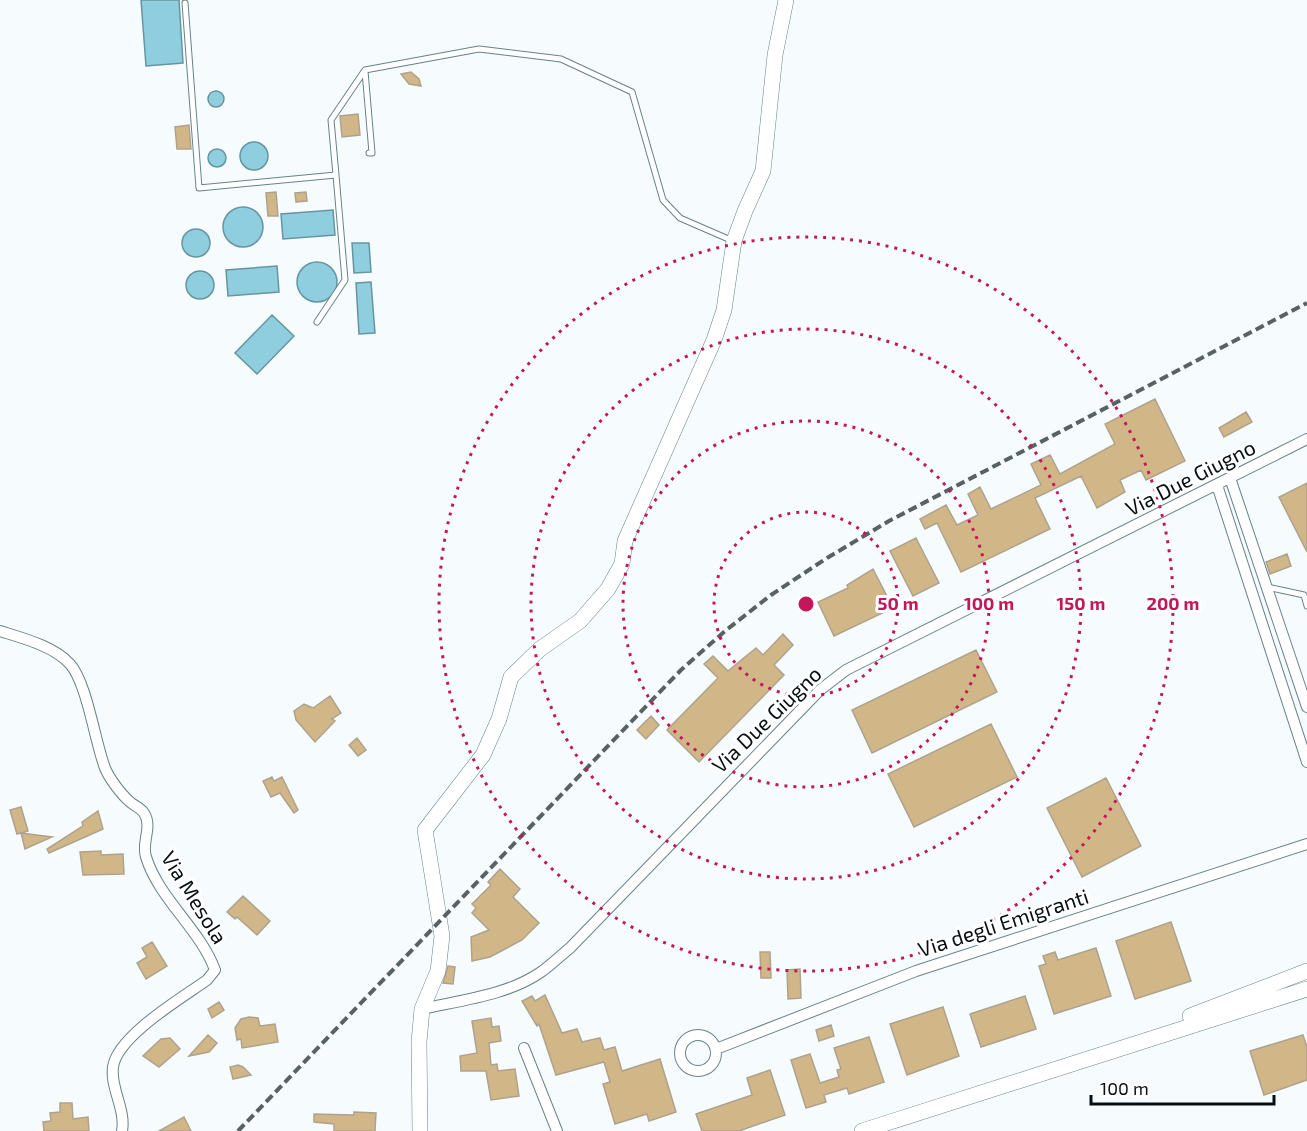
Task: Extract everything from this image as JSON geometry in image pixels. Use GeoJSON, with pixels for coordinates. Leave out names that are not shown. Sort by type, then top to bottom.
{"type":"FeatureCollection","features":[{"type":"Feature","properties":{"kind":"street"},"geometry":{"type":"LineString","coordinates":[[420,1131],[419,1042],[422,1009],[438,971],[442,936],[425,830],[483,755],[500,719],[511,676],[540,649],[580,621],[608,589],[622,564],[625,541],[714,340],[724,310],[734,241],[764,171],[775,55],[786,0]]}},
{"type":"Feature","properties":{"kind":"street","name":"Via Due Giugno"},"geometry":{"type":"LineString","coordinates":[[422,1009],[485,995],[515,985],[541,972],[570,948],[820,690],[846,670],[1307,439]]}},
{"type":"Feature","properties":{"kind":"street"},"geometry":{"type":"LineString","coordinates":[[1230,478],[1307,707]]}},
{"type":"Feature","properties":{"kind":"street"},"geometry":{"type":"LineString","coordinates":[[1217,485],[1307,762]]}},
{"type":"Feature","properties":{"kind":"street","name":"Via Mesola"},"geometry":{"type":"LineString","coordinates":[[0,631],[52,651],[71,664],[83,692],[105,770],[129,801],[146,815],[148,825],[144,845],[146,857],[163,889],[210,955],[215,970],[207,980],[135,1033],[116,1057],[113,1076],[122,1105],[122,1131]]}},
{"type":"Feature","properties":{"kind":"street","name":"Via degli Emigranti"},"geometry":{"type":"LineString","coordinates":[[716,1049],[916,971],[1307,844]]}},
{"type":"Feature","properties":{"kind":"street"},"geometry":{"type":"LineString","coordinates":[[1082,1059],[1307,971]]}},
{"type":"Feature","properties":{"kind":"street"},"geometry":{"type":"LineString","coordinates":[[1283,996],[1307,983]]}},
{"type":"Feature","properties":{"kind":"street"},"geometry":{"type":"LineString","coordinates":[[862,1131],[1307,989]]}},
{"type":"Feature","properties":{"kind":"street"},"geometry":{"type":"LineString","coordinates":[[524,1048],[556,1131]]}},
{"type":"Feature","properties":{"kind":"lane"},"geometry":{"type":"LineString","coordinates":[[185,3],[199,188],[336,175]]}},
{"type":"Feature","properties":{"kind":"lane"},"geometry":{"type":"LineString","coordinates":[[317,322],[345,280],[331,120],[365,70],[479,49],[561,59],[632,92],[663,200],[680,218],[734,241]]}},
{"type":"Feature","properties":{"kind":"lane"},"geometry":{"type":"LineString","coordinates":[[365,70],[372,153],[369,153]]}},
{"type":"Feature","properties":{"kind":"lane"},"geometry":{"type":"LineString","coordinates":[[1267,587],[1304,595],[1307,606]]}},
{"type":"Feature","properties":{"kind":"water"},"geometry":{"type":"Polygon","coordinates":[[[141,0],[179,0],[183,63],[146,66],[141,0]]]}},
{"type":"Feature","properties":{"kind":"water"},"geometry":{"type":"Polygon","coordinates":[[[213,91],[219,91],[224,99],[222,105],[213,107],[208,102],[208,96],[213,91]]]}},
{"type":"Feature","properties":{"kind":"water"},"geometry":{"type":"Polygon","coordinates":[[[254,142],[264,146],[268,156],[264,166],[254,170],[244,166],[240,156],[244,146],[254,142]]]}},
{"type":"Feature","properties":{"kind":"water"},"geometry":{"type":"Polygon","coordinates":[[[217,149],[223,152],[226,158],[223,164],[217,167],[211,164],[208,158],[211,152],[217,149]]]}},
{"type":"Feature","properties":{"kind":"water"},"geometry":{"type":"Polygon","coordinates":[[[243,207],[251,208],[257,213],[262,219],[262,235],[257,241],[251,246],[243,247],[235,246],[229,241],[224,235],[223,227],[224,219],[229,213],[235,208],[243,207]]]}},
{"type":"Feature","properties":{"kind":"water"},"geometry":{"type":"Polygon","coordinates":[[[333,210],[335,235],[283,239],[281,214],[333,210]]]}},
{"type":"Feature","properties":{"kind":"water"},"geometry":{"type":"Polygon","coordinates":[[[196,229],[206,233],[210,243],[206,253],[196,257],[186,253],[182,243],[186,233],[196,229]]]}},
{"type":"Feature","properties":{"kind":"water"},"geometry":{"type":"Polygon","coordinates":[[[352,243],[369,243],[371,272],[354,273],[352,243]]]}},
{"type":"Feature","properties":{"kind":"water"},"geometry":{"type":"Polygon","coordinates":[[[317,262],[331,268],[337,282],[331,296],[317,302],[303,296],[297,282],[303,268],[317,262]]]}},
{"type":"Feature","properties":{"kind":"water"},"geometry":{"type":"Polygon","coordinates":[[[277,266],[279,292],[228,296],[226,270],[277,266]]]}},
{"type":"Feature","properties":{"kind":"water"},"geometry":{"type":"Polygon","coordinates":[[[200,271],[210,275],[214,285],[210,295],[200,299],[190,295],[186,285],[190,275],[200,271]]]}},
{"type":"Feature","properties":{"kind":"water"},"geometry":{"type":"Polygon","coordinates":[[[371,282],[375,333],[359,334],[356,283],[371,282]]]}},
{"type":"Feature","properties":{"kind":"water"},"geometry":{"type":"Polygon","coordinates":[[[272,315],[294,336],[257,374],[235,353],[272,315]]]}},
{"type":"Feature","properties":{"kind":"building"},"geometry":{"type":"Polygon","coordinates":[[[411,72],[419,79],[421,86],[409,84],[401,74],[411,72]]]}},
{"type":"Feature","properties":{"kind":"building"},"geometry":{"type":"Polygon","coordinates":[[[358,114],[360,135],[342,137],[340,116],[358,114]]]}},
{"type":"Feature","properties":{"kind":"building"},"geometry":{"type":"Polygon","coordinates":[[[189,125],[191,149],[177,149],[175,127],[189,125]]]}},
{"type":"Feature","properties":{"kind":"building"},"geometry":{"type":"Polygon","coordinates":[[[276,192],[278,216],[268,216],[266,193],[276,192]]]}},
{"type":"Feature","properties":{"kind":"building"},"geometry":{"type":"Polygon","coordinates":[[[306,192],[307,201],[296,202],[295,193],[306,192]]]}},
{"type":"Feature","properties":{"kind":"building"},"geometry":{"type":"Polygon","coordinates":[[[1155,399],[1185,461],[1146,480],[1141,470],[1120,480],[1125,492],[1097,508],[1081,476],[1035,498],[1050,529],[961,572],[937,523],[925,529],[920,519],[946,505],[957,525],[978,515],[968,494],[980,487],[991,509],[1041,485],[1031,464],[1050,455],[1060,474],[1115,444],[1105,424],[1155,399]]]}},
{"type":"Feature","properties":{"kind":"building"},"geometry":{"type":"Polygon","coordinates":[[[1246,412],[1252,422],[1224,437],[1219,428],[1246,412]]]}},
{"type":"Feature","properties":{"kind":"building"},"geometry":{"type":"Polygon","coordinates":[[[1307,483],[1307,552],[1279,497],[1307,483]]]}},
{"type":"Feature","properties":{"kind":"building"},"geometry":{"type":"Polygon","coordinates":[[[916,538],[939,583],[913,596],[890,551],[916,538]]]}},
{"type":"Feature","properties":{"kind":"building"},"geometry":{"type":"Polygon","coordinates":[[[1287,554],[1291,566],[1270,574],[1266,562],[1287,554]]]}},
{"type":"Feature","properties":{"kind":"building"},"geometry":{"type":"Polygon","coordinates":[[[873,569],[893,608],[834,636],[818,602],[848,588],[847,585],[873,569]]]}},
{"type":"Feature","properties":{"kind":"building"},"geometry":{"type":"Polygon","coordinates":[[[783,634],[793,645],[774,665],[784,675],[699,762],[667,730],[718,678],[704,664],[713,656],[728,671],[756,648],[763,655],[783,634]]]}},
{"type":"Feature","properties":{"kind":"building"},"geometry":{"type":"Polygon","coordinates":[[[976,650],[997,692],[872,753],[852,710],[976,650]]]}},
{"type":"Feature","properties":{"kind":"building"},"geometry":{"type":"Polygon","coordinates":[[[330,696],[341,713],[332,719],[335,721],[315,742],[296,720],[294,711],[304,704],[313,708],[330,696]]]}},
{"type":"Feature","properties":{"kind":"building"},"geometry":{"type":"Polygon","coordinates":[[[651,716],[659,725],[646,739],[637,730],[651,716]]]}},
{"type":"Feature","properties":{"kind":"building"},"geometry":{"type":"Polygon","coordinates":[[[991,724],[1017,777],[914,827],[888,774],[991,724]]]}},
{"type":"Feature","properties":{"kind":"building"},"geometry":{"type":"Polygon","coordinates":[[[357,738],[366,750],[358,756],[349,745],[357,738]]]}},
{"type":"Feature","properties":{"kind":"building"},"geometry":{"type":"Polygon","coordinates":[[[272,777],[274,781],[282,777],[298,810],[294,813],[280,793],[271,797],[263,781],[272,777]]]}},
{"type":"Feature","properties":{"kind":"building"},"geometry":{"type":"Polygon","coordinates":[[[1106,778],[1141,846],[1082,877],[1047,808],[1106,778]]]}},
{"type":"Feature","properties":{"kind":"building"},"geometry":{"type":"Polygon","coordinates":[[[21,807],[28,831],[17,834],[10,810],[21,807]]]}},
{"type":"Feature","properties":{"kind":"building"},"geometry":{"type":"Polygon","coordinates":[[[98,811],[103,829],[49,853],[47,849],[83,826],[82,822],[98,811]]]}},
{"type":"Feature","properties":{"kind":"building"},"geometry":{"type":"Polygon","coordinates":[[[21,833],[52,837],[25,849],[21,833]]]}},
{"type":"Feature","properties":{"kind":"building"},"geometry":{"type":"Polygon","coordinates":[[[101,851],[101,855],[123,854],[124,874],[83,875],[80,852],[101,851]]]}},
{"type":"Feature","properties":{"kind":"building"},"geometry":{"type":"Polygon","coordinates":[[[500,869],[520,889],[513,897],[539,923],[522,940],[490,957],[472,961],[471,937],[489,930],[472,913],[476,908],[472,904],[491,885],[488,882],[500,869]]]}},
{"type":"Feature","properties":{"kind":"building"},"geometry":{"type":"Polygon","coordinates":[[[243,896],[270,921],[257,935],[237,917],[235,919],[227,912],[243,896]]]}},
{"type":"Feature","properties":{"kind":"building"},"geometry":{"type":"Polygon","coordinates":[[[1171,922],[1191,981],[1135,999],[1116,941],[1171,922]]]}},
{"type":"Feature","properties":{"kind":"building"},"geometry":{"type":"Polygon","coordinates":[[[152,942],[167,966],[146,979],[137,963],[147,957],[142,948],[152,942]]]}},
{"type":"Feature","properties":{"kind":"building"},"geometry":{"type":"Polygon","coordinates":[[[1096,948],[1111,996],[1054,1014],[1039,966],[1046,964],[1043,956],[1055,952],[1058,960],[1096,948]]]}},
{"type":"Feature","properties":{"kind":"building"},"geometry":{"type":"Polygon","coordinates":[[[760,952],[770,952],[771,978],[761,978],[760,952]]]}},
{"type":"Feature","properties":{"kind":"building"},"geometry":{"type":"Polygon","coordinates":[[[448,966],[455,967],[453,984],[443,983],[448,966]]]}},
{"type":"Feature","properties":{"kind":"building"},"geometry":{"type":"Polygon","coordinates":[[[800,969],[801,998],[788,999],[787,970],[800,969]]]}},
{"type":"Feature","properties":{"kind":"building"},"geometry":{"type":"Polygon","coordinates":[[[545,995],[562,1033],[577,1029],[582,1042],[600,1038],[604,1050],[615,1047],[622,1071],[660,1059],[676,1112],[649,1121],[647,1114],[615,1124],[603,1084],[610,1082],[604,1062],[556,1075],[539,1024],[537,1026],[522,1001],[532,996],[535,1001],[545,995]]]}},
{"type":"Feature","properties":{"kind":"building"},"geometry":{"type":"Polygon","coordinates":[[[1025,996],[1036,1029],[981,1047],[970,1014],[1025,996]]]}},
{"type":"Feature","properties":{"kind":"building"},"geometry":{"type":"Polygon","coordinates":[[[219,1002],[224,1010],[212,1018],[208,1009],[219,1002]]]}},
{"type":"Feature","properties":{"kind":"building"},"geometry":{"type":"Polygon","coordinates":[[[943,1007],[959,1056],[907,1075],[890,1024],[943,1007]]]}},
{"type":"Feature","properties":{"kind":"building"},"geometry":{"type":"Polygon","coordinates":[[[258,1018],[260,1026],[275,1024],[278,1042],[242,1048],[241,1039],[237,1040],[235,1028],[241,1019],[258,1018]]]}},
{"type":"Feature","properties":{"kind":"building"},"geometry":{"type":"Polygon","coordinates":[[[491,1018],[492,1027],[499,1026],[501,1041],[489,1043],[491,1065],[497,1064],[498,1071],[515,1069],[519,1096],[491,1100],[486,1071],[461,1071],[460,1056],[477,1053],[472,1021],[491,1018]]]}},
{"type":"Feature","properties":{"kind":"building"},"geometry":{"type":"Polygon","coordinates":[[[831,1025],[834,1036],[819,1041],[816,1030],[831,1025]]]}},
{"type":"Feature","properties":{"kind":"building"},"geometry":{"type":"Polygon","coordinates":[[[208,1035],[217,1043],[209,1052],[189,1056],[208,1035]]]}},
{"type":"Feature","properties":{"kind":"building"},"geometry":{"type":"Polygon","coordinates":[[[1303,1035],[1307,1047],[1307,1080],[1264,1095],[1250,1051],[1303,1035]]]}},
{"type":"Feature","properties":{"kind":"building"},"geometry":{"type":"Polygon","coordinates":[[[869,1037],[884,1082],[849,1094],[847,1088],[824,1095],[826,1102],[806,1108],[791,1060],[810,1054],[820,1083],[839,1077],[837,1070],[841,1069],[834,1048],[869,1037]]]}},
{"type":"Feature","properties":{"kind":"building"},"geometry":{"type":"Polygon","coordinates":[[[170,1038],[180,1049],[159,1067],[143,1056],[161,1039],[170,1038]]]}},
{"type":"Feature","properties":{"kind":"building"},"geometry":{"type":"Polygon","coordinates":[[[238,1065],[251,1075],[233,1079],[230,1067],[238,1065]]]}},
{"type":"Feature","properties":{"kind":"building"},"geometry":{"type":"Polygon","coordinates":[[[770,1070],[785,1115],[739,1131],[702,1131],[696,1114],[752,1095],[747,1078],[770,1070]]]}},
{"type":"Feature","properties":{"kind":"building"},"geometry":{"type":"Polygon","coordinates":[[[60,1103],[72,1103],[73,1119],[88,1117],[89,1131],[44,1131],[43,1122],[51,1121],[50,1113],[60,1112],[60,1103]]]}},
{"type":"Feature","properties":{"kind":"building"},"geometry":{"type":"Polygon","coordinates":[[[354,1112],[376,1113],[375,1131],[334,1131],[334,1124],[314,1122],[314,1114],[354,1115],[354,1112]]]}},
{"type":"Feature","properties":{"kind":"building"},"geometry":{"type":"Polygon","coordinates":[[[184,1117],[191,1131],[159,1131],[184,1117]]]}},
{"type":"Feature","properties":{"kind":"railway"},"geometry":{"type":"LineString","coordinates":[[238,1131],[681,670],[771,595],[889,521],[1307,303]]}}]}
